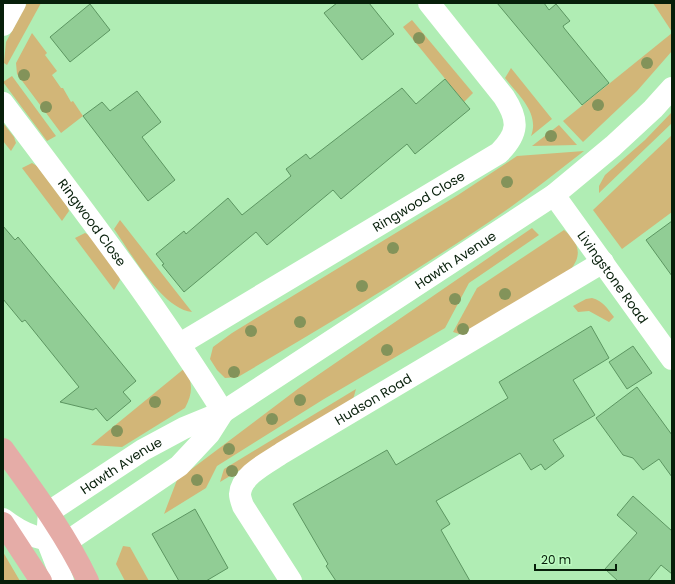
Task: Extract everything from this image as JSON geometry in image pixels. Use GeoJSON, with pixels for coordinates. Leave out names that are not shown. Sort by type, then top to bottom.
{"type":"FeatureCollection","features":[{"type":"Feature","properties":{"kind":"main road"},"geometry":{"type":"LineString","coordinates":[[3,449],[49,512],[68,541],[88,581]]}},
{"type":"Feature","properties":{"kind":"main road"},"geometry":{"type":"LineString","coordinates":[[3,523],[41,581]]}},
{"type":"Feature","properties":{"kind":"street"},"geometry":{"type":"LineString","coordinates":[[3,25],[15,3]]}},
{"type":"Feature","properties":{"kind":"street","name":"Ringwood Close"},"geometry":{"type":"LineString","coordinates":[[180,344],[499,153],[507,145],[515,128],[514,112],[504,97],[429,3]]}},
{"type":"Feature","properties":{"kind":"street","name":"Hawth Avenue"},"geometry":{"type":"LineString","coordinates":[[49,512],[143,450],[184,428],[223,412],[554,194],[613,146],[653,109],[672,88]]}},
{"type":"Feature","properties":{"kind":"street","name":"Ringwood Close"},"geometry":{"type":"LineString","coordinates":[[3,103],[108,242],[180,344],[223,412]]}},
{"type":"Feature","properties":{"kind":"street","name":"Livingstone Road"},"geometry":{"type":"LineString","coordinates":[[554,194],[672,358]]}},
{"type":"Feature","properties":{"kind":"street","name":"Hudson Road"},"geometry":{"type":"LineString","coordinates":[[291,581],[243,506],[240,494],[245,481],[257,470],[282,453],[603,262]]}},
{"type":"Feature","properties":{"kind":"street","name":"Hawth Avenue"},"geometry":{"type":"LineString","coordinates":[[68,541],[179,466],[209,434],[223,412]]}},
{"type":"Feature","properties":{"kind":"street"},"geometry":{"type":"LineString","coordinates":[[49,512],[46,540],[63,581]]}},
{"type":"Feature","properties":{"kind":"street"},"geometry":{"type":"LineString","coordinates":[[3,519],[19,531],[46,540],[68,541]]}},
{"type":"Feature","properties":{"kind":"shaded area"},"geometry":{"type":"Polygon","coordinates":[[[27,3],[41,3],[7,65],[4,63],[6,42],[27,3]]]}},
{"type":"Feature","properties":{"kind":"shaded area"},"geometry":{"type":"Polygon","coordinates":[[[653,3],[672,3],[672,32],[653,3]]]}},
{"type":"Feature","properties":{"kind":"shaded area"},"geometry":{"type":"Polygon","coordinates":[[[412,20],[473,93],[464,102],[403,27],[412,20]]]}},
{"type":"Feature","properties":{"kind":"shaded area"},"geometry":{"type":"Polygon","coordinates":[[[32,33],[47,53],[45,55],[57,71],[52,75],[83,116],[61,133],[17,74],[16,63],[32,33]]]}},
{"type":"Feature","properties":{"kind":"shaded area"},"geometry":{"type":"Polygon","coordinates":[[[672,33],[672,51],[637,91],[583,142],[563,121],[672,33]]]}},
{"type":"Feature","properties":{"kind":"shaded area"},"geometry":{"type":"Polygon","coordinates":[[[511,68],[552,119],[531,136],[533,120],[530,112],[505,78],[511,68]]]}},
{"type":"Feature","properties":{"kind":"shaded area"},"geometry":{"type":"Polygon","coordinates":[[[12,76],[56,136],[47,141],[3,82],[12,76]]]}},
{"type":"Feature","properties":{"kind":"shaded area"},"geometry":{"type":"Polygon","coordinates":[[[672,112],[672,123],[599,193],[599,186],[605,175],[645,140],[672,112]]]}},
{"type":"Feature","properties":{"kind":"shaded area"},"geometry":{"type":"Polygon","coordinates":[[[3,123],[14,137],[16,143],[11,151],[3,141],[3,123]]]}},
{"type":"Feature","properties":{"kind":"shaded area"},"geometry":{"type":"Polygon","coordinates":[[[559,125],[577,145],[532,146],[559,125]]]}},
{"type":"Feature","properties":{"kind":"shaded area"},"geometry":{"type":"Polygon","coordinates":[[[672,135],[672,212],[622,249],[593,210],[672,135]]]}},
{"type":"Feature","properties":{"kind":"shaded area"},"geometry":{"type":"Polygon","coordinates":[[[584,151],[489,222],[365,301],[238,377],[225,378],[217,370],[210,359],[213,347],[232,333],[458,195],[517,156],[584,151]]]}},
{"type":"Feature","properties":{"kind":"shaded area"},"geometry":{"type":"Polygon","coordinates":[[[32,163],[37,166],[67,206],[69,211],[62,221],[22,168],[32,163]]]}},
{"type":"Feature","properties":{"kind":"shaded area"},"geometry":{"type":"Polygon","coordinates":[[[120,220],[192,312],[181,309],[170,301],[148,278],[114,229],[120,220]]]}},
{"type":"Feature","properties":{"kind":"shaded area"},"geometry":{"type":"Polygon","coordinates":[[[532,228],[539,235],[469,283],[445,328],[324,399],[217,466],[206,488],[164,514],[177,480],[299,388],[532,228]]]}},
{"type":"Feature","properties":{"kind":"shaded area"},"geometry":{"type":"Polygon","coordinates":[[[564,230],[573,240],[578,250],[576,261],[568,272],[466,336],[453,332],[477,288],[564,230]]]}},
{"type":"Feature","properties":{"kind":"shaded area"},"geometry":{"type":"Polygon","coordinates":[[[85,233],[89,235],[119,276],[120,280],[114,290],[75,238],[85,233]]]}},
{"type":"Feature","properties":{"kind":"shaded area"},"geometry":{"type":"Polygon","coordinates":[[[592,298],[602,303],[614,317],[609,322],[589,311],[578,312],[573,306],[586,299],[592,298]]]}},
{"type":"Feature","properties":{"kind":"shaded area"},"geometry":{"type":"Polygon","coordinates":[[[185,368],[190,378],[191,393],[185,408],[122,447],[91,445],[185,368]]]}},
{"type":"Feature","properties":{"kind":"shaded area"},"geometry":{"type":"Polygon","coordinates":[[[356,389],[352,403],[220,482],[224,469],[356,389]]]}},
{"type":"Feature","properties":{"kind":"shaded area"},"geometry":{"type":"Polygon","coordinates":[[[123,546],[130,547],[149,581],[125,581],[116,564],[123,546]]]}},
{"type":"Feature","properties":{"kind":"shaded area"},"geometry":{"type":"Polygon","coordinates":[[[3,552],[20,581],[3,581],[3,552]]]}},
{"type":"Feature","properties":{"kind":"building"},"geometry":{"type":"Polygon","coordinates":[[[337,3],[369,3],[394,34],[362,60],[324,13],[337,3]]]}},
{"type":"Feature","properties":{"kind":"building"},"geometry":{"type":"Polygon","coordinates":[[[497,3],[544,3],[549,10],[556,4],[570,21],[563,26],[564,28],[609,83],[582,105],[497,3]]]}},
{"type":"Feature","properties":{"kind":"building"},"geometry":{"type":"Polygon","coordinates":[[[90,4],[110,30],[70,62],[50,37],[90,4]]]}},
{"type":"Feature","properties":{"kind":"building"},"geometry":{"type":"Polygon","coordinates":[[[445,79],[470,109],[415,154],[407,144],[341,199],[333,190],[267,245],[256,232],[184,292],[162,265],[164,264],[156,254],[184,231],[186,234],[228,198],[242,215],[291,176],[286,169],[306,154],[310,159],[402,88],[416,104],[445,79]]]}},
{"type":"Feature","properties":{"kind":"building"},"geometry":{"type":"Polygon","coordinates":[[[137,91],[161,122],[142,137],[175,180],[148,201],[83,116],[102,102],[110,111],[137,91]]]}},
{"type":"Feature","properties":{"kind":"building"},"geometry":{"type":"Polygon","coordinates":[[[672,221],[672,276],[646,240],[672,221]]]}},
{"type":"Feature","properties":{"kind":"building"},"geometry":{"type":"Polygon","coordinates":[[[3,226],[15,240],[18,237],[136,381],[123,392],[131,401],[107,421],[96,408],[93,410],[60,402],[79,387],[25,320],[22,322],[3,299],[3,226]]]}},
{"type":"Feature","properties":{"kind":"building"},"geometry":{"type":"Polygon","coordinates":[[[591,326],[609,358],[573,380],[595,415],[553,440],[564,456],[545,470],[541,464],[531,470],[520,453],[436,501],[450,524],[441,530],[470,581],[336,581],[326,566],[328,564],[293,504],[387,450],[396,465],[465,424],[508,398],[499,382],[591,326]]]}},
{"type":"Feature","properties":{"kind":"building"},"geometry":{"type":"Polygon","coordinates":[[[633,346],[652,373],[627,389],[609,362],[633,346]]]}},
{"type":"Feature","properties":{"kind":"building"},"geometry":{"type":"Polygon","coordinates":[[[637,387],[672,435],[672,477],[659,459],[643,470],[633,458],[623,455],[596,418],[637,387]]]}},
{"type":"Feature","properties":{"kind":"building"},"geometry":{"type":"Polygon","coordinates":[[[633,496],[672,531],[672,574],[661,565],[648,581],[618,581],[605,569],[637,533],[617,515],[633,496]]]}},
{"type":"Feature","properties":{"kind":"building"},"geometry":{"type":"Polygon","coordinates":[[[195,509],[228,568],[206,581],[179,581],[152,534],[195,509]]]}}]}
